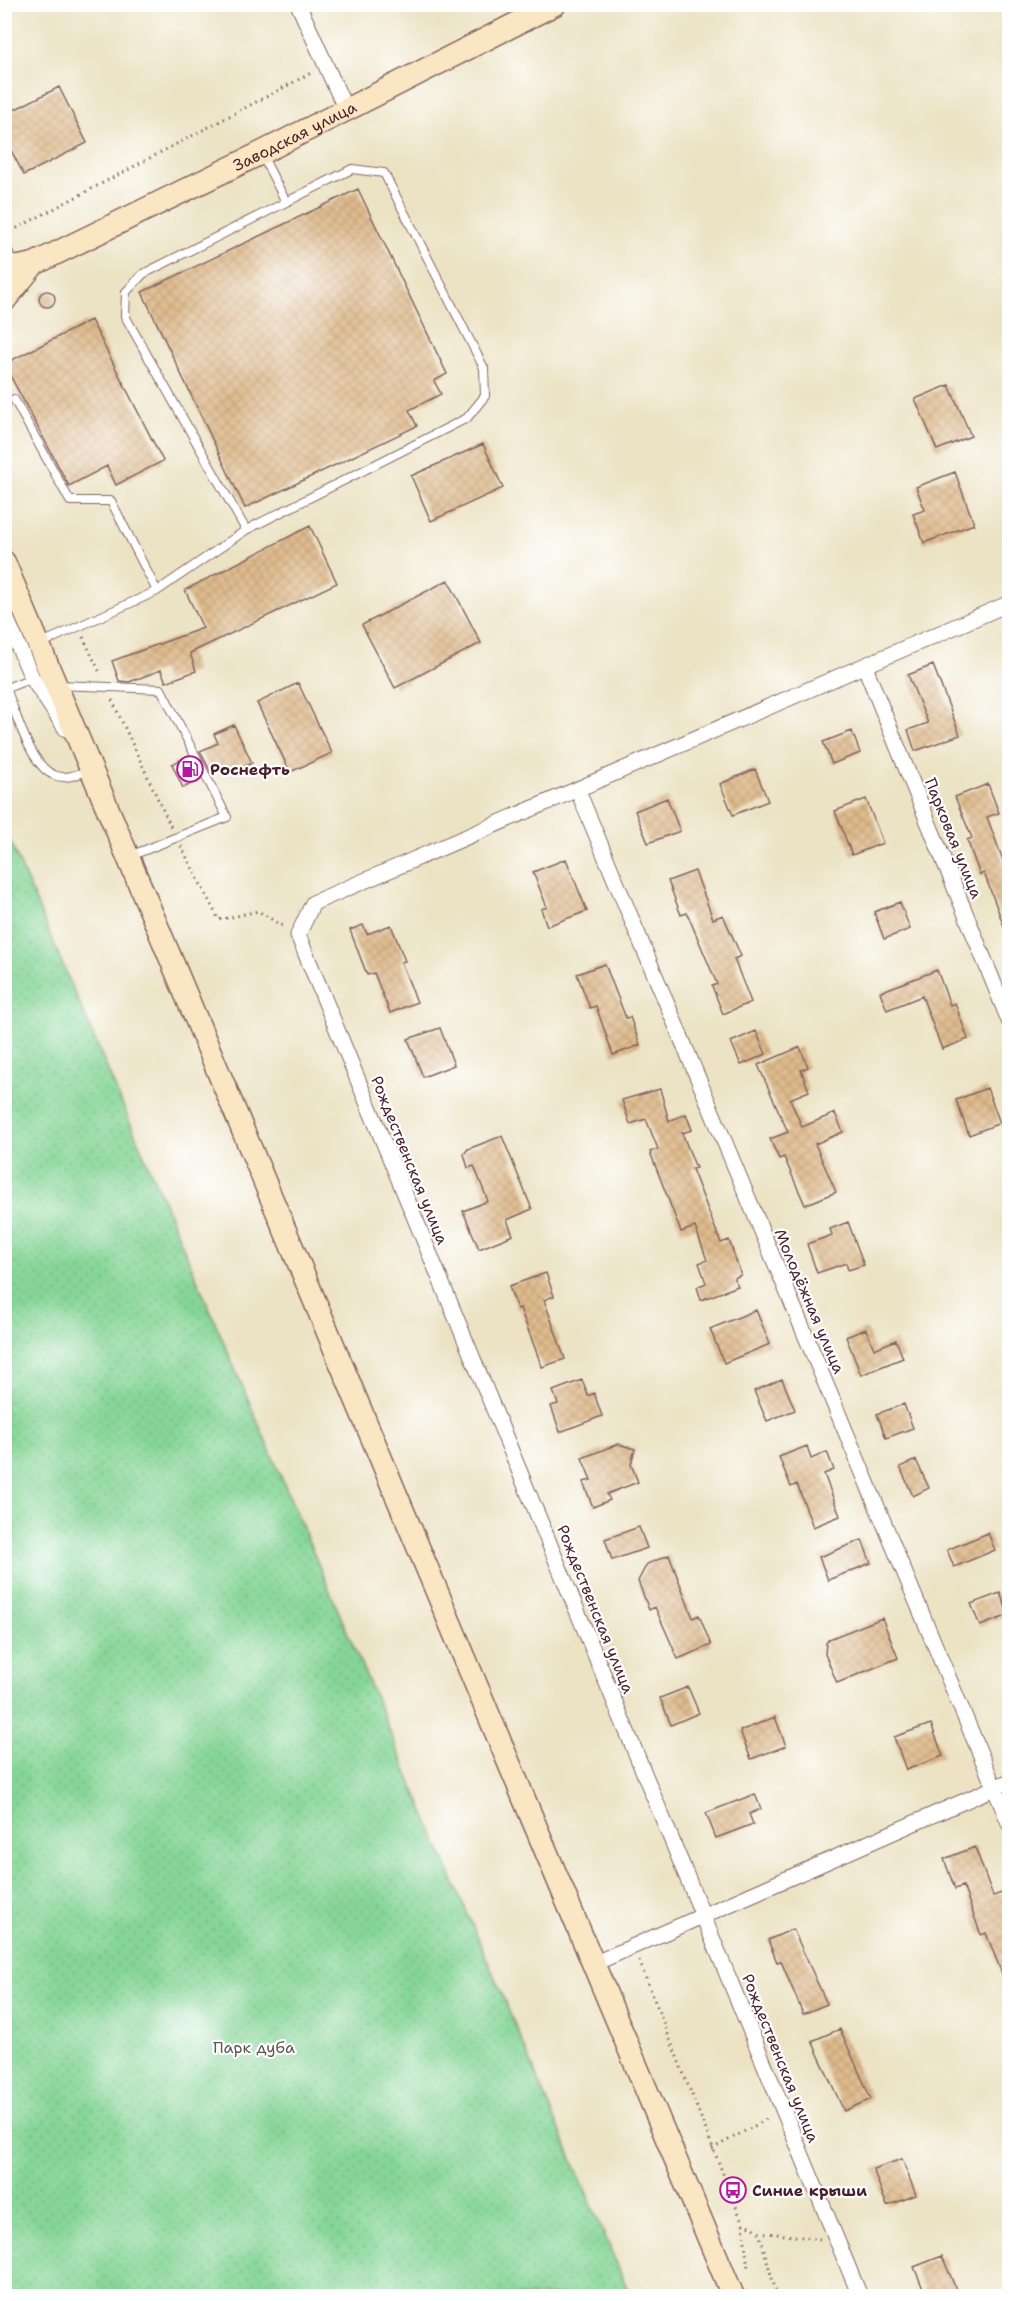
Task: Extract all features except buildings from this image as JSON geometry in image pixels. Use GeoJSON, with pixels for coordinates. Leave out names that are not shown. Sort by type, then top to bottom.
{"type":"FeatureCollection","features":[{"type":"Feature","properties":{"kind":"main road","name":"Заводская улица"},"geometry":{"type":"LineString","coordinates":[[4,301],[34,264],[261,153],[555,4]]}},
{"type":"Feature","properties":{"kind":"main road","name":"Заводская улица"},"geometry":{"type":"LineString","coordinates":[[7,263],[34,264]]}},
{"type":"Feature","properties":{"kind":"main road"},"geometry":{"type":"LineString","coordinates":[[4,562],[733,2296]]}},
{"type":"Feature","properties":{"kind":"street"},"geometry":{"type":"LineString","coordinates":[[298,4],[346,110]]}},
{"type":"Feature","properties":{"kind":"street"},"geometry":{"type":"LineString","coordinates":[[298,935],[313,903],[578,791],[1010,603]]}},
{"type":"Feature","properties":{"kind":"street"},"geometry":{"type":"LineString","coordinates":[[4,613],[32,678],[92,769]]}},
{"type":"Feature","properties":{"kind":"street","name":"Парковая улица"},"geometry":{"type":"LineString","coordinates":[[865,667],[1010,1023]]}},
{"type":"Feature","properties":{"kind":"street","name":"Молодёжная улица"},"geometry":{"type":"LineString","coordinates":[[578,791],[1010,1825]]}},
{"type":"Feature","properties":{"kind":"street","name":"Рождественская улица"},"geometry":{"type":"LineString","coordinates":[[298,935],[860,2296]]}},
{"type":"Feature","properties":{"kind":"street"},"geometry":{"type":"LineString","coordinates":[[593,1964],[1010,1780]]}},
{"type":"Feature","properties":{"kind":"lane"},"geometry":{"type":"LineString","coordinates":[[261,153],[286,202]]}},
{"type":"Feature","properties":{"kind":"lane"},"geometry":{"type":"LineString","coordinates":[[39,644],[78,624],[157,591],[246,530],[467,418],[485,396],[484,368],[384,173],[352,169],[143,274],[126,292],[125,316],[246,530]]}},
{"type":"Feature","properties":{"kind":"lane"},"geometry":{"type":"LineString","coordinates":[[14,399],[70,501],[111,501],[157,591]]}},
{"type":"Feature","properties":{"kind":"lane"},"geometry":{"type":"LineString","coordinates":[[32,678],[5,688],[38,764],[55,776],[72,777],[92,769]]}},
{"type":"Feature","properties":{"kind":"lane"},"geometry":{"type":"LineString","coordinates":[[56,685],[161,689],[227,817],[128,856]]}},
{"type":"Feature","properties":{"kind":"path"},"geometry":{"type":"LineString","coordinates":[[4,235],[326,66]]}},
{"type":"Feature","properties":{"kind":"path"},"geometry":{"type":"LineString","coordinates":[[78,624],[176,837],[219,920],[258,911],[298,935]]}},
{"type":"Feature","properties":{"kind":"path"},"geometry":{"type":"LineString","coordinates":[[651,1937],[638,1957],[640,1969],[743,2224],[748,2269]]}},
{"type":"Feature","properties":{"kind":"path"},"geometry":{"type":"LineString","coordinates":[[712,2149],[783,2110]]}},
{"type":"Feature","properties":{"kind":"path"},"geometry":{"type":"LineString","coordinates":[[743,2224],[759,2232],[837,2241]]}},
{"type":"Feature","properties":{"kind":"path"},"geometry":{"type":"LineString","coordinates":[[759,2232],[777,2296]]}},
{"type":"Feature","properties":{"kind":"green space","name":"Парк дуба"},"geometry":{"type":"Polygon","coordinates":[[[4,827],[630,2295],[630,2296],[5,2296],[4,827]]]}},
{"type":"Feature","properties":{"kind":"place","name":"Роснефть"},"geometry":{"type":"Point","coordinates":[190,769]}},
{"type":"Feature","properties":{"kind":"place","name":"Синие крыши"},"geometry":{"type":"Point","coordinates":[733,2190]}}]}
